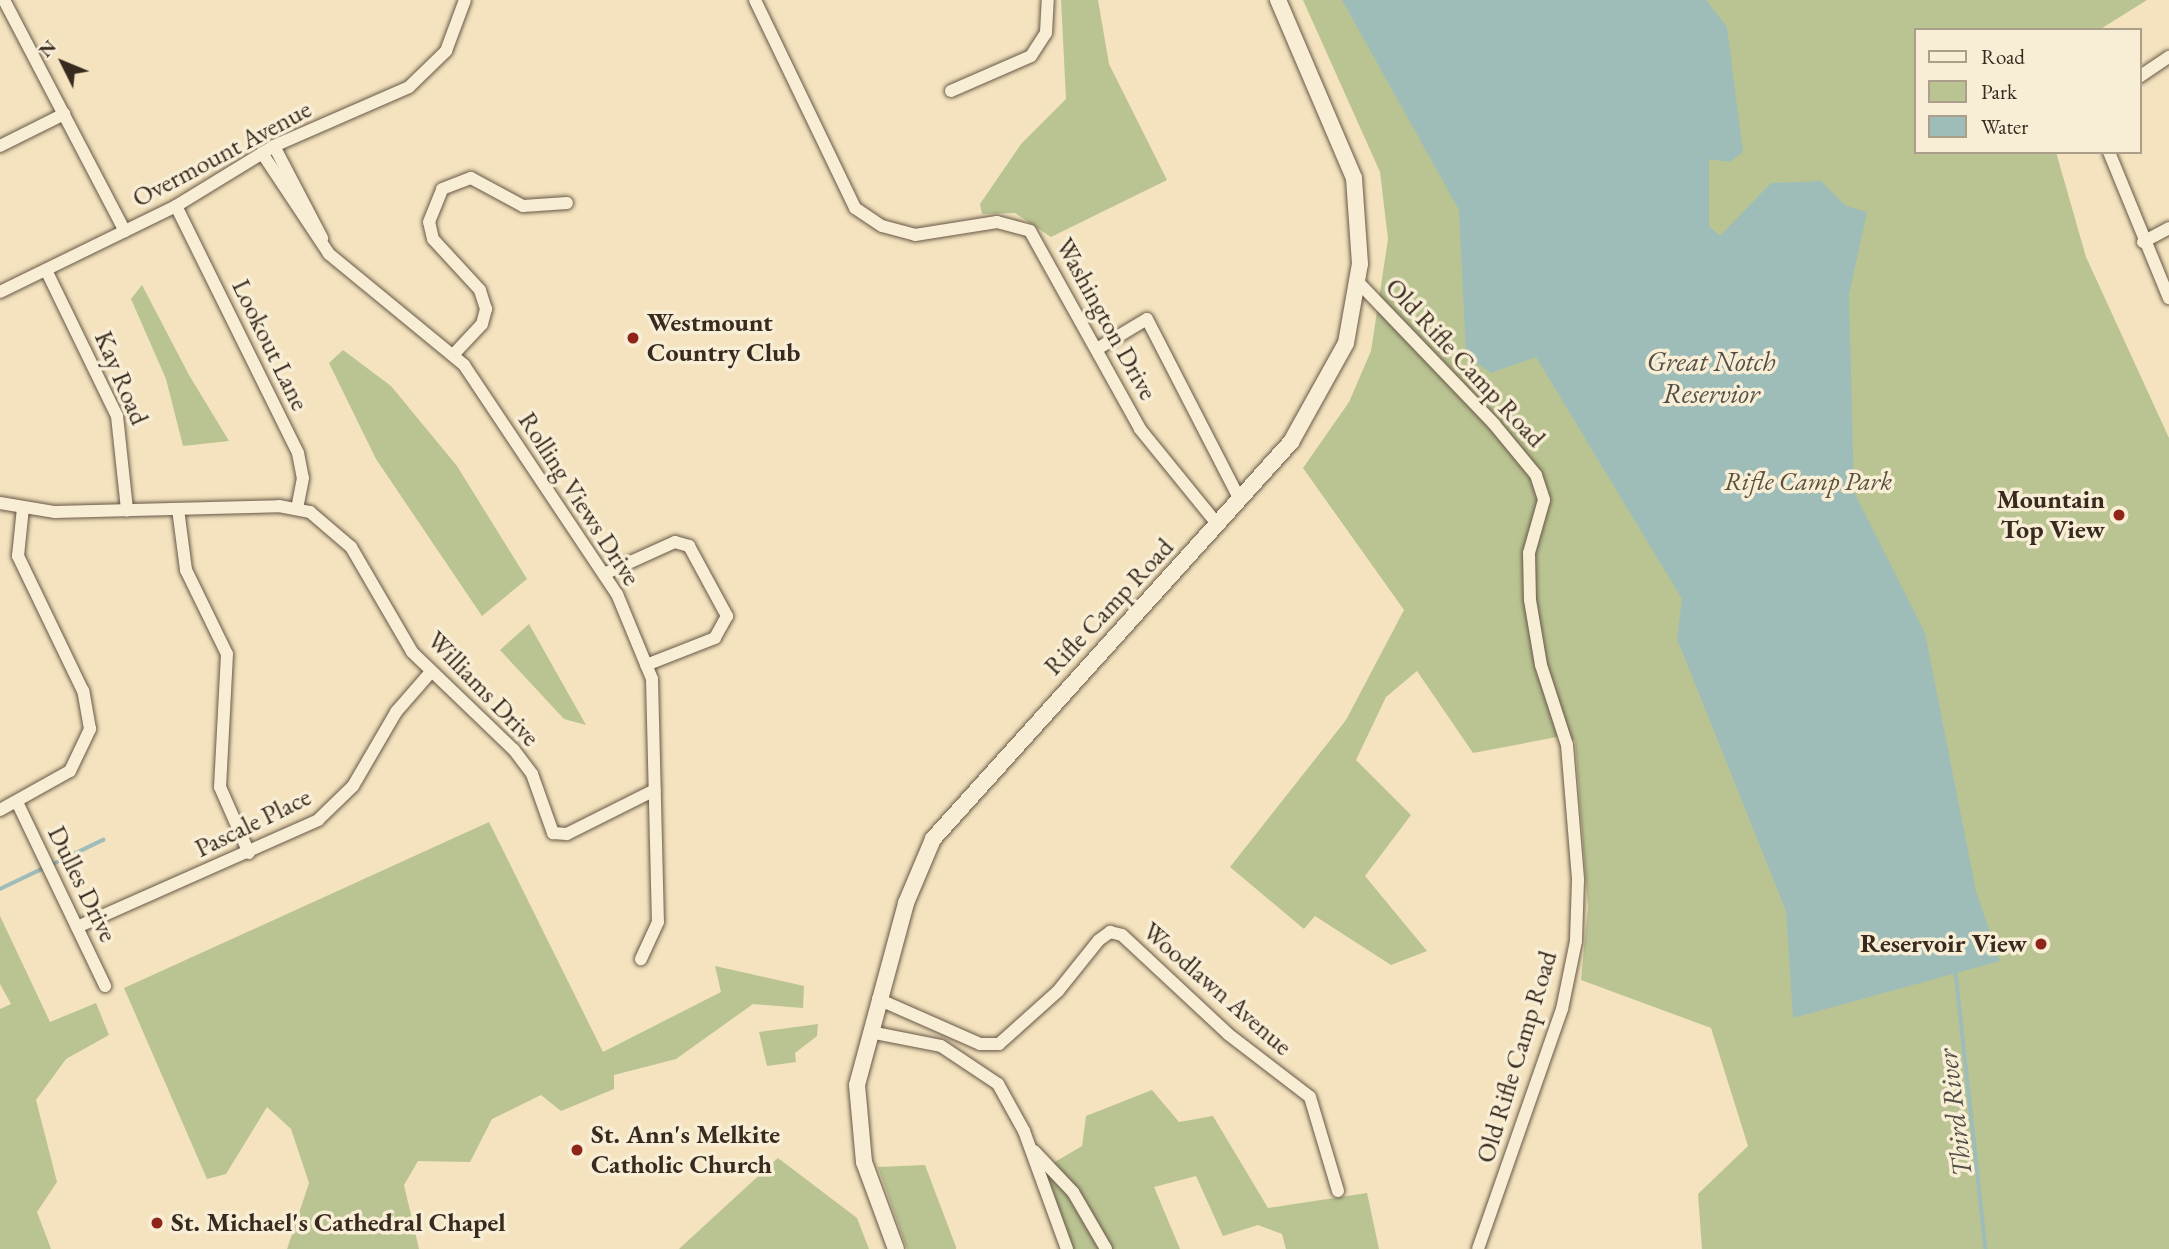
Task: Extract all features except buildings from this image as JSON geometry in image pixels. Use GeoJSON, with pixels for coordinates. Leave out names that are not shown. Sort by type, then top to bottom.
{"type":"FeatureCollection","features":[{"type":"Feature","properties":{"kind":"street"},"geometry":{"type":"LineString","coordinates":[[4,0],[125,231]]}},
{"type":"Feature","properties":{"kind":"street","name":"Overmount Avenue"},"geometry":{"type":"LineString","coordinates":[[0,292],[176,206],[274,146],[423,77],[446,51],[465,0]]}},
{"type":"Feature","properties":{"kind":"street","name":"Washington Drive"},"geometry":{"type":"LineString","coordinates":[[755,0],[855,208],[882,226],[915,235],[997,222],[1023,226],[1153,449],[1218,525]]}},
{"type":"Feature","properties":{"kind":"street"},"geometry":{"type":"LineString","coordinates":[[951,91],[1031,57],[1046,33],[1048,0]]}},
{"type":"Feature","properties":{"kind":"street","name":"Rifle Camp Road"},"geometry":{"type":"LineString","coordinates":[[896,1249],[864,1162],[856,1112],[878,999],[910,891],[950,816],[1291,442],[1325,390],[1346,343],[1358,282],[1354,178],[1278,0]]}},
{"type":"Feature","properties":{"kind":"street"},"geometry":{"type":"LineString","coordinates":[[2141,76],[2169,57]]}},
{"type":"Feature","properties":{"kind":"street"},"geometry":{"type":"LineString","coordinates":[[0,146],[64,114]]}},
{"type":"Feature","properties":{"kind":"street","name":"Rolling Views Drive"},"geometry":{"type":"LineString","coordinates":[[274,146],[329,254]]}},
{"type":"Feature","properties":{"kind":"street","name":"Rolling Views Drive"},"geometry":{"type":"LineString","coordinates":[[262,153],[329,254],[453,355],[604,574],[646,665],[655,790],[658,922],[641,959]]}},
{"type":"Feature","properties":{"kind":"street"},"geometry":{"type":"LineString","coordinates":[[2110,154],[2143,242],[2169,298]]}},
{"type":"Feature","properties":{"kind":"street"},"geometry":{"type":"LineString","coordinates":[[453,355],[482,324],[486,309],[480,290],[433,239],[429,222],[442,189],[471,178],[523,206],[567,203]]}},
{"type":"Feature","properties":{"kind":"street","name":"Lookout Lane"},"geometry":{"type":"LineString","coordinates":[[176,206],[298,453],[303,478],[297,508]]}},
{"type":"Feature","properties":{"kind":"street"},"geometry":{"type":"LineString","coordinates":[[2143,242],[2169,228]]}},
{"type":"Feature","properties":{"kind":"street","name":"Kay Road"},"geometry":{"type":"LineString","coordinates":[[46,270],[117,415],[127,510]]}},
{"type":"Feature","properties":{"kind":"street","name":"Old Rifle Camp Road"},"geometry":{"type":"LineString","coordinates":[[1358,282],[1520,454],[1544,500],[1529,553],[1530,600],[1541,665],[1567,745],[1577,929],[1562,1009],[1478,1249]]}},
{"type":"Feature","properties":{"kind":"street"},"geometry":{"type":"LineString","coordinates":[[1097,349],[1147,319],[1240,500]]}},
{"type":"Feature","properties":{"kind":"street"},"geometry":{"type":"LineString","coordinates":[[0,503],[23,509],[297,508]]}},
{"type":"Feature","properties":{"kind":"street","name":"Williams Drive"},"geometry":{"type":"LineString","coordinates":[[297,508],[341,534],[430,673],[514,750],[532,775],[553,833],[567,834],[655,790]]}},
{"type":"Feature","properties":{"kind":"street"},"geometry":{"type":"LineString","coordinates":[[0,810],[77,763],[90,714],[18,556],[23,509]]}},
{"type":"Feature","properties":{"kind":"street"},"geometry":{"type":"LineString","coordinates":[[178,509],[186,570],[227,654],[220,787],[249,853]]}},
{"type":"Feature","properties":{"kind":"street"},"geometry":{"type":"LineString","coordinates":[[604,574],[675,542],[689,546],[727,616],[715,638],[646,665]]}},
{"type":"Feature","properties":{"kind":"street","name":"Pascale Place"},"geometry":{"type":"LineString","coordinates":[[77,927],[249,853],[337,804],[396,712],[430,673]]}},
{"type":"Feature","properties":{"kind":"street","name":"Dulles Drive"},"geometry":{"type":"LineString","coordinates":[[17,802],[105,986]]}},
{"type":"Feature","properties":{"kind":"street","name":"Woodlawn Avenue"},"geometry":{"type":"LineString","coordinates":[[878,999],[980,1044],[999,1044],[1058,991],[1099,940],[1110,932],[1122,935],[1228,1034],[1310,1097],[1338,1191]]}},
{"type":"Feature","properties":{"kind":"street"},"geometry":{"type":"LineString","coordinates":[[941,1046],[946,1029]]}},
{"type":"Feature","properties":{"kind":"street"},"geometry":{"type":"LineString","coordinates":[[870,1032],[941,1046],[998,1084],[1029,1146],[1067,1249]]}},
{"type":"Feature","properties":{"kind":"street"},"geometry":{"type":"LineString","coordinates":[[1029,1146],[1073,1192],[1106,1249]]}},
{"type":"Feature","properties":{"kind":"green space"},"geometry":{"type":"Polygon","coordinates":[[[1061,0],[1098,0],[1109,64],[1167,180],[1051,237],[1015,213],[982,214],[980,204],[1021,144],[1066,99],[1061,0]]]}},
{"type":"Feature","properties":{"kind":"green space","name":"Rifle Camp Park"},"geometry":{"type":"Polygon","coordinates":[[[1303,0],[2147,0],[2102,28],[1913,28],[1913,154],[2057,154],[2086,257],[2169,438],[2169,1249],[1702,1249],[1698,1194],[1748,1146],[1711,1028],[1581,980],[1588,907],[1575,740],[1557,737],[1473,753],[1417,671],[1386,697],[1356,760],[1411,815],[1365,876],[1427,951],[1391,965],[1315,916],[1304,929],[1230,867],[1346,720],[1404,610],[1303,468],[1349,402],[1371,351],[1388,239],[1380,172],[1303,0]]]}},
{"type":"Feature","properties":{"kind":"green space"},"geometry":{"type":"Polygon","coordinates":[[[142,285],[189,375],[229,441],[183,446],[166,379],[131,299],[142,285]]]}},
{"type":"Feature","properties":{"kind":"green space"},"geometry":{"type":"Polygon","coordinates":[[[343,350],[391,386],[457,466],[527,579],[482,616],[376,459],[329,363],[343,350]]]}},
{"type":"Feature","properties":{"kind":"green space"},"geometry":{"type":"Polygon","coordinates":[[[529,624],[586,725],[564,719],[500,650],[529,624]]]}},
{"type":"Feature","properties":{"kind":"green space"},"geometry":{"type":"Polygon","coordinates":[[[489,822],[603,1052],[721,992],[715,966],[804,986],[803,1008],[753,1004],[676,1059],[614,1075],[614,1089],[561,1111],[541,1095],[492,1119],[470,1162],[418,1161],[404,1185],[419,1249],[287,1249],[309,1183],[291,1129],[267,1107],[226,1174],[207,1179],[124,988],[489,822]]]}},
{"type":"Feature","properties":{"kind":"green space"},"geometry":{"type":"Polygon","coordinates":[[[0,916],[50,1022],[96,1003],[109,1035],[66,1059],[36,1100],[57,1182],[37,1212],[51,1249],[0,1249],[0,1009],[11,1004],[0,984],[0,916]]]}},
{"type":"Feature","properties":{"kind":"green space"},"geometry":{"type":"Polygon","coordinates":[[[818,1024],[817,1036],[795,1053],[796,1062],[767,1066],[759,1032],[818,1024]]]}},
{"type":"Feature","properties":{"kind":"green space"},"geometry":{"type":"Polygon","coordinates":[[[1152,1090],[1179,1122],[1213,1116],[1268,1208],[1367,1193],[1379,1249],[1286,1249],[1282,1234],[1258,1225],[1223,1236],[1196,1176],[1154,1187],[1180,1249],[1071,1249],[1043,1169],[1082,1146],[1086,1116],[1152,1090]]]}},
{"type":"Feature","properties":{"kind":"green space"},"geometry":{"type":"Polygon","coordinates":[[[778,1158],[857,1218],[869,1249],[679,1249],[778,1158]]]}},
{"type":"Feature","properties":{"kind":"green space"},"geometry":{"type":"Polygon","coordinates":[[[925,1165],[956,1249],[907,1249],[878,1167],[925,1165]]]}},
{"type":"Feature","properties":{"kind":"water","name":"Great Notch Reservior"},"geometry":{"type":"Polygon","coordinates":[[[1342,0],[1706,0],[1727,27],[1743,152],[1730,162],[1709,159],[1709,226],[1720,236],[1771,183],[1821,181],[1846,206],[1867,212],[1849,295],[1854,492],[1925,633],[1976,891],[2000,961],[1793,1018],[1786,911],[1677,639],[1682,599],[1536,357],[1491,373],[1466,355],[1459,210],[1342,0]]]}},
{"type":"Feature","properties":{"kind":"waterway"},"geometry":{"type":"LineString","coordinates":[[51,865],[103,840]]}},
{"type":"Feature","properties":{"kind":"waterway"},"geometry":{"type":"LineString","coordinates":[[0,889],[44,868]]}},
{"type":"Feature","properties":{"kind":"waterway","name":"Third River"},"geometry":{"type":"LineString","coordinates":[[1956,973],[1986,1249]]}},
{"type":"Feature","properties":{"kind":"place","name":"Westmount Country Club"},"geometry":{"type":"Point","coordinates":[633,338]}},
{"type":"Feature","properties":{"kind":"place","name":"Mountain Top View"},"geometry":{"type":"Point","coordinates":[2119,515]}},
{"type":"Feature","properties":{"kind":"place","name":"Reservoir View"},"geometry":{"type":"Point","coordinates":[2041,944]}},
{"type":"Feature","properties":{"kind":"place","name":"St. Ann's Melkite Catholic Church"},"geometry":{"type":"Point","coordinates":[577,1150]}},
{"type":"Feature","properties":{"kind":"place","name":"St. Michael's Cathedral Chapel"},"geometry":{"type":"Point","coordinates":[157,1223]}}]}
